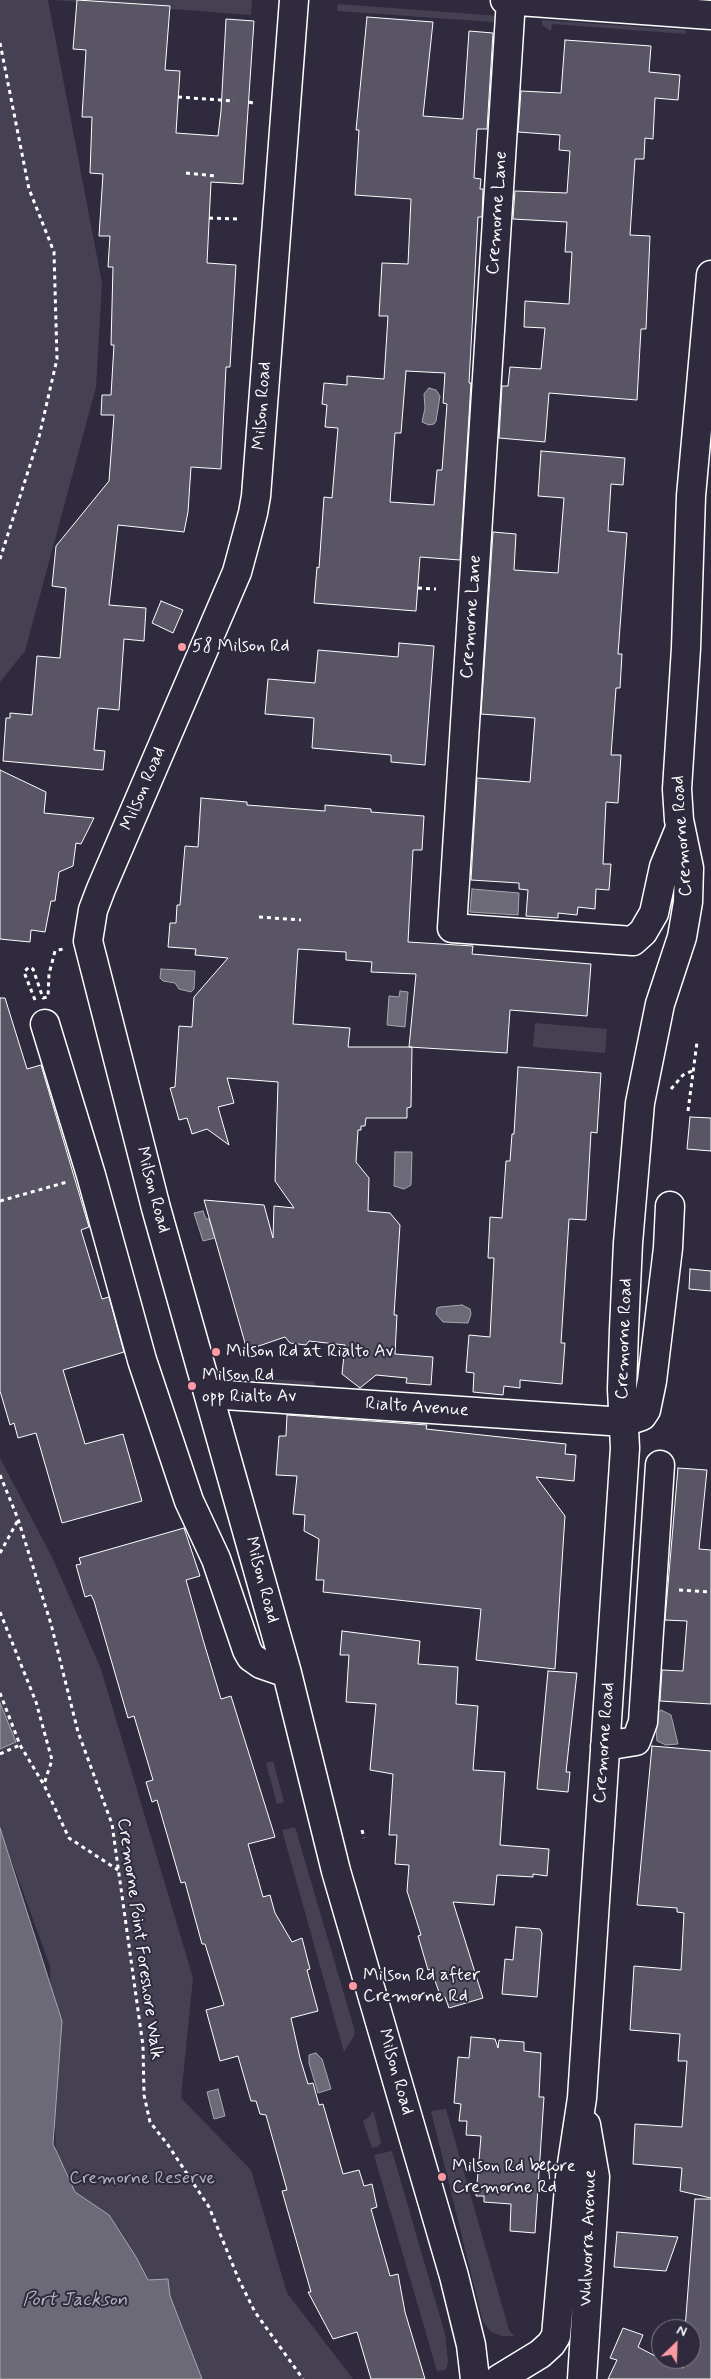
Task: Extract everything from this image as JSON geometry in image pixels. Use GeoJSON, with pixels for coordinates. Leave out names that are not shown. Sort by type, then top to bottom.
{"type":"FeatureCollection","features":[{"type":"Feature","properties":{"kind":"street","name":"Milson Road"},"geometry":{"type":"LineString","coordinates":[[294,0],[256,496],[253,513],[237,572],[93,910],[88,941],[156,1208],[210,1394],[287,1673],[336,1872],[454,2276],[471,2345],[475,2379]]}},
{"type":"Feature","properties":{"kind":"street"},"geometry":{"type":"LineString","coordinates":[[505,0],[711,15]]}},
{"type":"Feature","properties":{"kind":"street","name":"Cremorne Lane"},"geometry":{"type":"LineString","coordinates":[[512,0],[452,928],[633,941],[644,932],[654,913],[664,867],[680,828]]}},
{"type":"Feature","properties":{"kind":"street","name":"Cremorne Road"},"geometry":{"type":"LineString","coordinates":[[499,2379],[540,2354],[551,2344],[556,2336],[570,2177],[582,2098],[625,1448],[622,1389],[628,1263],[640,1104],[660,1004],[682,937],[688,902],[689,868],[680,828],[677,789],[686,648],[692,496],[706,410],[711,275]]}},
{"type":"Feature","properties":{"kind":"street"},"geometry":{"type":"LineString","coordinates":[[45,1024],[91,1175],[142,1360],[189,1501],[216,1559],[247,1650],[251,1657],[261,1664],[287,1673]]}},
{"type":"Feature","properties":{"kind":"street"},"geometry":{"type":"LineString","coordinates":[[624,1422],[642,1416],[649,1399],[665,1283],[670,1206]]}},
{"type":"Feature","properties":{"kind":"street","name":"Rialto Avenue"},"geometry":{"type":"LineString","coordinates":[[210,1394],[624,1422]]}},
{"type":"Feature","properties":{"kind":"street"},"geometry":{"type":"LineString","coordinates":[[605,1746],[636,1741],[643,1722],[660,1465]]}},
{"type":"Feature","properties":{"kind":"street","name":"Wulworra Avenue"},"geometry":{"type":"LineString","coordinates":[[582,2098],[595,2177],[582,2379]]}},
{"type":"Feature","properties":{"kind":"path"},"geometry":{"type":"LineString","coordinates":[[0,43],[29,189],[54,252],[58,359],[39,436],[0,559]]}},
{"type":"Feature","properties":{"kind":"path"},"geometry":{"type":"LineString","coordinates":[[178,97],[234,101]]}},
{"type":"Feature","properties":{"kind":"path"},"geometry":{"type":"LineString","coordinates":[[186,173],[216,176]]}},
{"type":"Feature","properties":{"kind":"path"},"geometry":{"type":"LineString","coordinates":[[209,218],[239,219]]}},
{"type":"Feature","properties":{"kind":"path"},"geometry":{"type":"LineString","coordinates":[[418,588],[436,589]]}},
{"type":"Feature","properties":{"kind":"path"},"geometry":{"type":"LineString","coordinates":[[259,917],[301,920]]}},
{"type":"Feature","properties":{"kind":"path"},"geometry":{"type":"LineString","coordinates":[[45,1024],[24,972],[29,967],[33,969],[43,998],[48,997],[49,974],[55,951],[89,949]]}},
{"type":"Feature","properties":{"kind":"path"},"geometry":{"type":"LineString","coordinates":[[688,1111],[697,1042]]}},
{"type":"Feature","properties":{"kind":"path"},"geometry":{"type":"LineString","coordinates":[[666,1093],[683,1076],[693,1071]]}},
{"type":"Feature","properties":{"kind":"path","name":"Cremorne Point Foreshore Walk"},"geometry":{"type":"LineString","coordinates":[[0,1476],[18,1519],[51,1624],[78,1732],[112,1824],[143,2046],[144,2095],[150,2122],[168,2145],[209,2208],[239,2280],[255,2312],[303,2379]]}},
{"type":"Feature","properties":{"kind":"path"},"geometry":{"type":"LineString","coordinates":[[0,1553],[18,1519]]}},
{"type":"Feature","properties":{"kind":"path"},"geometry":{"type":"LineString","coordinates":[[0,1612],[36,1702],[52,1760],[44,1785]]}},
{"type":"Feature","properties":{"kind":"path"},"geometry":{"type":"LineString","coordinates":[[0,1693],[20,1745],[44,1785],[69,1838],[118,1871]]}},
{"type":"Feature","properties":{"kind":"path"},"geometry":{"type":"LineString","coordinates":[[0,1754],[20,1745]]}},
{"type":"Feature","properties":{"kind":"path"},"geometry":{"type":"LineString","coordinates":[[362,1830],[364,1838]]}},
{"type":"Feature","properties":{"kind":"green space"},"geometry":{"type":"Polygon","coordinates":[[[0,0],[48,0],[102,283],[96,387],[25,651],[0,682],[0,0]]]}},
{"type":"Feature","properties":{"kind":"green space"},"geometry":{"type":"Polygon","coordinates":[[[53,0],[252,0],[251,15],[53,0]]]}},
{"type":"Feature","properties":{"kind":"green space"},"geometry":{"type":"Polygon","coordinates":[[[338,4],[499,16],[499,19],[494,22],[337,11],[338,4]]]}},
{"type":"Feature","properties":{"kind":"green space"},"geometry":{"type":"Polygon","coordinates":[[[542,20],[686,30],[686,34],[552,24],[551,31],[542,25],[542,20]]]}},
{"type":"Feature","properties":{"kind":"green space"},"geometry":{"type":"Polygon","coordinates":[[[535,1023],[607,1029],[605,1053],[533,1047],[535,1023]]]}},
{"type":"Feature","properties":{"kind":"green space"},"geometry":{"type":"Polygon","coordinates":[[[248,1377],[315,1382],[314,1388],[253,1383],[248,1377]]]}},
{"type":"Feature","properties":{"kind":"green space","name":"Cremorne Reserve"},"geometry":{"type":"Polygon","coordinates":[[[0,1458],[54,1561],[101,1669],[193,1978],[181,2098],[251,2170],[287,2293],[353,2379],[188,2379],[58,2217],[50,1966],[0,1829],[0,1458]]]}},
{"type":"Feature","properties":{"kind":"green space"},"geometry":{"type":"Polygon","coordinates":[[[273,1761],[284,1802],[277,1804],[266,1763],[273,1761]]]}},
{"type":"Feature","properties":{"kind":"green space"},"geometry":{"type":"Polygon","coordinates":[[[295,1827],[354,2028],[355,2034],[344,2052],[282,1830],[295,1827]]]}},
{"type":"Feature","properties":{"kind":"green space"},"geometry":{"type":"Polygon","coordinates":[[[446,2109],[509,2330],[514,2336],[502,2336],[491,2332],[483,2322],[431,2111],[446,2109]]]}},
{"type":"Feature","properties":{"kind":"green space"},"geometry":{"type":"Polygon","coordinates":[[[373,2110],[381,2142],[379,2146],[372,2148],[363,2121],[370,2116],[373,2110]]]}},
{"type":"Feature","properties":{"kind":"green space"},"geometry":{"type":"Polygon","coordinates":[[[392,2151],[445,2334],[448,2362],[446,2370],[437,2371],[374,2155],[392,2151]]]}},
{"type":"Feature","properties":{"kind":"water"},"geometry":{"type":"Polygon","coordinates":[[[429,388],[436,390],[440,396],[436,421],[434,424],[429,425],[422,422],[425,408],[424,394],[429,388]]]}},
{"type":"Feature","properties":{"kind":"water"},"geometry":{"type":"Polygon","coordinates":[[[472,889],[519,893],[518,915],[470,912],[472,889]]]}},
{"type":"Feature","properties":{"kind":"water"},"geometry":{"type":"Polygon","coordinates":[[[161,969],[195,971],[194,989],[191,992],[179,989],[175,983],[163,981],[160,978],[161,969]]]}},
{"type":"Feature","properties":{"kind":"water"},"geometry":{"type":"Polygon","coordinates":[[[400,991],[408,992],[405,1027],[387,1025],[389,996],[399,997],[400,991]]]}},
{"type":"Feature","properties":{"kind":"water"},"geometry":{"type":"Polygon","coordinates":[[[395,1152],[412,1152],[411,1185],[404,1189],[394,1186],[395,1152]]]}},
{"type":"Feature","properties":{"kind":"water"},"geometry":{"type":"Polygon","coordinates":[[[203,1211],[206,1219],[209,1219],[215,1238],[203,1241],[194,1213],[203,1211]]]}},
{"type":"Feature","properties":{"kind":"water"},"geometry":{"type":"Polygon","coordinates":[[[462,1305],[470,1309],[471,1314],[468,1323],[443,1322],[436,1314],[437,1308],[462,1305]]]}},
{"type":"Feature","properties":{"kind":"water"},"geometry":{"type":"Polygon","coordinates":[[[0,1703],[16,1742],[0,1749],[0,1703]]]}},
{"type":"Feature","properties":{"kind":"water"},"geometry":{"type":"Polygon","coordinates":[[[661,1710],[671,1715],[678,1744],[666,1745],[657,1741],[655,1716],[661,1710]]]}},
{"type":"Feature","properties":{"kind":"water","name":"Port Jackson"},"geometry":{"type":"Polygon","coordinates":[[[0,1828],[62,2021],[53,2144],[75,2192],[109,2215],[136,2257],[148,2280],[168,2279],[170,2296],[202,2379],[0,2379],[0,1828]]]}},
{"type":"Feature","properties":{"kind":"water"},"geometry":{"type":"Polygon","coordinates":[[[316,2053],[322,2059],[331,2089],[318,2093],[309,2063],[309,2055],[316,2053]]]}},
{"type":"Feature","properties":{"kind":"water"},"geometry":{"type":"Polygon","coordinates":[[[218,2089],[225,2116],[214,2119],[207,2092],[218,2089]]]}},
{"type":"Feature","properties":{"kind":"building"},"geometry":{"type":"Polygon","coordinates":[[[77,0],[170,6],[165,70],[180,71],[176,133],[218,136],[226,19],[254,21],[243,184],[211,182],[207,263],[236,265],[230,367],[226,367],[221,469],[191,467],[188,512],[184,532],[118,525],[109,605],[146,608],[144,641],[124,639],[119,710],[98,708],[94,750],[105,751],[103,770],[3,761],[6,718],[10,718],[10,713],[32,715],[37,656],[60,658],[66,588],[52,586],[56,546],[109,481],[114,415],[101,415],[102,395],[111,395],[114,345],[111,345],[113,267],[108,267],[110,236],[99,236],[103,174],[90,173],[92,117],[82,117],[86,50],[73,49],[77,0]]]}},
{"type":"Feature","properties":{"kind":"building"},"geometry":{"type":"Polygon","coordinates":[[[367,17],[433,22],[423,116],[463,119],[469,31],[493,33],[487,129],[477,129],[474,178],[481,179],[480,189],[483,189],[482,217],[478,217],[469,383],[471,383],[460,560],[420,557],[416,611],[314,603],[317,567],[319,568],[324,497],[332,498],[338,428],[325,427],[327,405],[322,404],[324,383],[347,385],[347,376],[384,379],[388,316],[379,316],[382,263],[408,264],[411,199],[355,195],[359,130],[356,130],[367,17]],[[406,371],[401,433],[395,433],[390,502],[434,505],[437,470],[442,470],[447,404],[443,403],[445,373],[406,371]]]}},
{"type":"Feature","properties":{"kind":"building"},"geometry":{"type":"Polygon","coordinates":[[[565,40],[651,46],[649,72],[680,75],[678,100],[655,98],[653,139],[645,138],[644,159],[635,159],[630,235],[650,236],[646,329],[641,329],[637,400],[549,393],[545,442],[499,438],[502,386],[508,386],[510,367],[541,369],[545,328],[524,327],[525,301],[569,304],[572,252],[565,252],[567,222],[513,219],[515,191],[567,193],[570,151],[559,150],[560,135],[518,132],[521,91],[561,93],[565,40]]]}},
{"type":"Feature","properties":{"kind":"building"},"geometry":{"type":"Polygon","coordinates":[[[541,451],[625,458],[623,485],[611,484],[608,531],[627,533],[618,654],[622,654],[620,688],[616,688],[611,755],[621,755],[618,803],[606,802],[603,864],[611,864],[609,890],[596,889],[595,909],[578,907],[577,915],[558,913],[558,918],[526,916],[528,890],[519,889],[519,883],[471,880],[477,778],[530,782],[535,718],[481,714],[493,532],[516,534],[514,570],[558,573],[564,498],[538,496],[541,451]]]}},
{"type":"Feature","properties":{"kind":"building"},"geometry":{"type":"Polygon","coordinates":[[[161,601],[183,610],[173,633],[152,623],[161,601]]]}},
{"type":"Feature","properties":{"kind":"building"},"geometry":{"type":"Polygon","coordinates":[[[399,643],[434,646],[425,765],[391,762],[391,755],[312,748],[314,718],[265,714],[268,679],[315,683],[318,650],[398,657],[399,643]]]}},
{"type":"Feature","properties":{"kind":"building"},"geometry":{"type":"Polygon","coordinates":[[[0,770],[46,792],[44,813],[94,818],[81,844],[76,843],[73,866],[59,872],[55,901],[51,901],[45,932],[31,930],[30,942],[0,939],[0,770]]]}},
{"type":"Feature","properties":{"kind":"building"},"geometry":{"type":"Polygon","coordinates":[[[201,798],[247,802],[247,805],[325,811],[325,805],[371,809],[371,812],[424,816],[422,850],[413,850],[408,942],[473,946],[472,954],[591,964],[587,1016],[510,1010],[507,1053],[412,1047],[411,1107],[407,1108],[407,1118],[366,1118],[365,1126],[361,1126],[361,1130],[358,1130],[356,1162],[369,1178],[368,1211],[390,1213],[400,1225],[394,1315],[397,1315],[395,1354],[433,1357],[431,1385],[406,1383],[407,1378],[376,1375],[360,1388],[342,1374],[345,1345],[309,1341],[306,1345],[290,1343],[285,1337],[247,1350],[204,1200],[264,1205],[273,1238],[274,1206],[294,1208],[275,1181],[278,1082],[227,1078],[234,1103],[218,1107],[229,1145],[207,1129],[192,1134],[187,1118],[179,1120],[170,1088],[175,1087],[179,1026],[192,1027],[194,997],[228,958],[195,955],[196,949],[168,947],[170,923],[176,923],[177,905],[180,905],[185,846],[198,847],[201,798]],[[298,949],[293,1024],[350,1028],[348,1047],[409,1047],[416,974],[371,972],[372,962],[346,960],[346,952],[298,949]]]}},
{"type":"Feature","properties":{"kind":"building"},"geometry":{"type":"Polygon","coordinates":[[[0,998],[5,998],[27,1069],[41,1065],[89,1227],[81,1230],[102,1299],[109,1297],[124,1352],[63,1370],[85,1444],[123,1434],[142,1501],[62,1523],[36,1433],[18,1438],[14,1423],[10,1425],[0,1391],[0,998]]]}},
{"type":"Feature","properties":{"kind":"building"},"geometry":{"type":"Polygon","coordinates":[[[518,1067],[601,1073],[597,1133],[591,1132],[586,1220],[569,1219],[561,1343],[565,1343],[562,1384],[520,1380],[520,1388],[504,1386],[503,1395],[473,1392],[474,1373],[466,1372],[469,1335],[490,1337],[494,1258],[488,1258],[490,1217],[502,1218],[506,1161],[510,1161],[512,1134],[514,1134],[518,1067]]]}},
{"type":"Feature","properties":{"kind":"building"},"geometry":{"type":"Polygon","coordinates":[[[690,1117],[711,1118],[711,1151],[687,1149],[690,1117]]]}},
{"type":"Feature","properties":{"kind":"building"},"geometry":{"type":"Polygon","coordinates":[[[690,1269],[711,1271],[711,1291],[689,1289],[690,1269]]]}},
{"type":"Feature","properties":{"kind":"building"},"geometry":{"type":"Polygon","coordinates":[[[287,1415],[427,1425],[426,1429],[566,1444],[565,1454],[576,1455],[574,1481],[536,1477],[565,1516],[555,1669],[476,1660],[481,1609],[323,1592],[324,1580],[316,1580],[319,1539],[304,1531],[305,1515],[293,1514],[297,1476],[276,1475],[279,1436],[286,1436],[287,1415]]]}},
{"type":"Feature","properties":{"kind":"building"},"geometry":{"type":"Polygon","coordinates":[[[678,1468],[707,1470],[699,1549],[711,1550],[711,1704],[660,1701],[662,1670],[683,1671],[687,1621],[665,1620],[678,1468]]]}},
{"type":"Feature","properties":{"kind":"building"},"geometry":{"type":"Polygon","coordinates":[[[184,1528],[200,1576],[186,1580],[204,1643],[221,1699],[231,1696],[275,1837],[248,1844],[263,1897],[270,1895],[275,1913],[292,1942],[302,1938],[310,1969],[307,1970],[318,2011],[291,2018],[300,2058],[308,2084],[313,2083],[319,2105],[323,2104],[343,2174],[359,2170],[364,2186],[372,2184],[377,2207],[371,2209],[390,2276],[398,2274],[405,2312],[425,2379],[371,2379],[357,2332],[333,2339],[308,2292],[311,2292],[282,2191],[287,2190],[266,2115],[260,2114],[256,2101],[251,2101],[238,2056],[220,2061],[206,2010],[224,2005],[205,1944],[202,1944],[185,1882],[181,1883],[157,1800],[152,1802],[146,1782],[153,1780],[134,1716],[128,1718],[94,1601],[91,1595],[85,1597],[76,1565],[81,1564],[79,1558],[184,1528]]]}},
{"type":"Feature","properties":{"kind":"building"},"geometry":{"type":"Polygon","coordinates":[[[342,1631],[420,1641],[418,1664],[458,1667],[456,1704],[478,1706],[473,1770],[505,1772],[500,1845],[549,1849],[547,1876],[533,1874],[533,1877],[497,1875],[494,1905],[453,1902],[483,1998],[449,2008],[445,1997],[441,1998],[431,1969],[428,1970],[418,1936],[421,1935],[407,1891],[409,1865],[395,1864],[397,1835],[389,1835],[393,1774],[370,1770],[376,1704],[346,1702],[349,1655],[340,1655],[342,1631]]]}},
{"type":"Feature","properties":{"kind":"building"},"geometry":{"type":"Polygon","coordinates":[[[548,1671],[577,1673],[566,1772],[570,1772],[568,1792],[537,1789],[548,1671]]]}},
{"type":"Feature","properties":{"kind":"building"},"geometry":{"type":"Polygon","coordinates":[[[652,1746],[711,1751],[711,2198],[680,2191],[682,2168],[633,2164],[635,2124],[682,2127],[687,2061],[678,2061],[680,2034],[630,2030],[634,1966],[681,1970],[684,1913],[677,1912],[677,1908],[637,1905],[652,1746]]]}},
{"type":"Feature","properties":{"kind":"building"},"geometry":{"type":"Polygon","coordinates":[[[516,1927],[540,1929],[542,1933],[537,1997],[502,1994],[505,1959],[513,1960],[516,1927]]]}},
{"type":"Feature","properties":{"kind":"building"},"geometry":{"type":"Polygon","coordinates":[[[471,2037],[495,2039],[498,2048],[499,2040],[524,2042],[524,2051],[541,2053],[539,2097],[544,2097],[535,2233],[510,2231],[511,2204],[484,2202],[484,2196],[476,2196],[481,2136],[466,2135],[467,2121],[459,2121],[461,2104],[454,2103],[458,2057],[469,2058],[471,2037]]]}},
{"type":"Feature","properties":{"kind":"building"},"geometry":{"type":"Polygon","coordinates":[[[695,2199],[711,2199],[711,2379],[608,2379],[617,2360],[610,2358],[623,2328],[643,2335],[638,2347],[651,2354],[651,2369],[701,2369],[701,2319],[686,2319],[695,2199]]]}},
{"type":"Feature","properties":{"kind":"building"},"geometry":{"type":"Polygon","coordinates":[[[617,2232],[678,2237],[666,2271],[614,2267],[617,2232]]]}},
{"type":"Feature","properties":{"kind":"place","name":"58 Milson Rd"},"geometry":{"type":"Point","coordinates":[182,647]}},
{"type":"Feature","properties":{"kind":"place","name":"Milson Rd at Rialto Av"},"geometry":{"type":"Point","coordinates":[216,1352]}},
{"type":"Feature","properties":{"kind":"place","name":"Milson Rd opp Rialto Av"},"geometry":{"type":"Point","coordinates":[192,1386]}},
{"type":"Feature","properties":{"kind":"place","name":"Milson Rd after Cremorne Rd"},"geometry":{"type":"Point","coordinates":[353,1986]}},
{"type":"Feature","properties":{"kind":"place","name":"Milson Rd before Cremorne Rd"},"geometry":{"type":"Point","coordinates":[442,2177]}}]}
